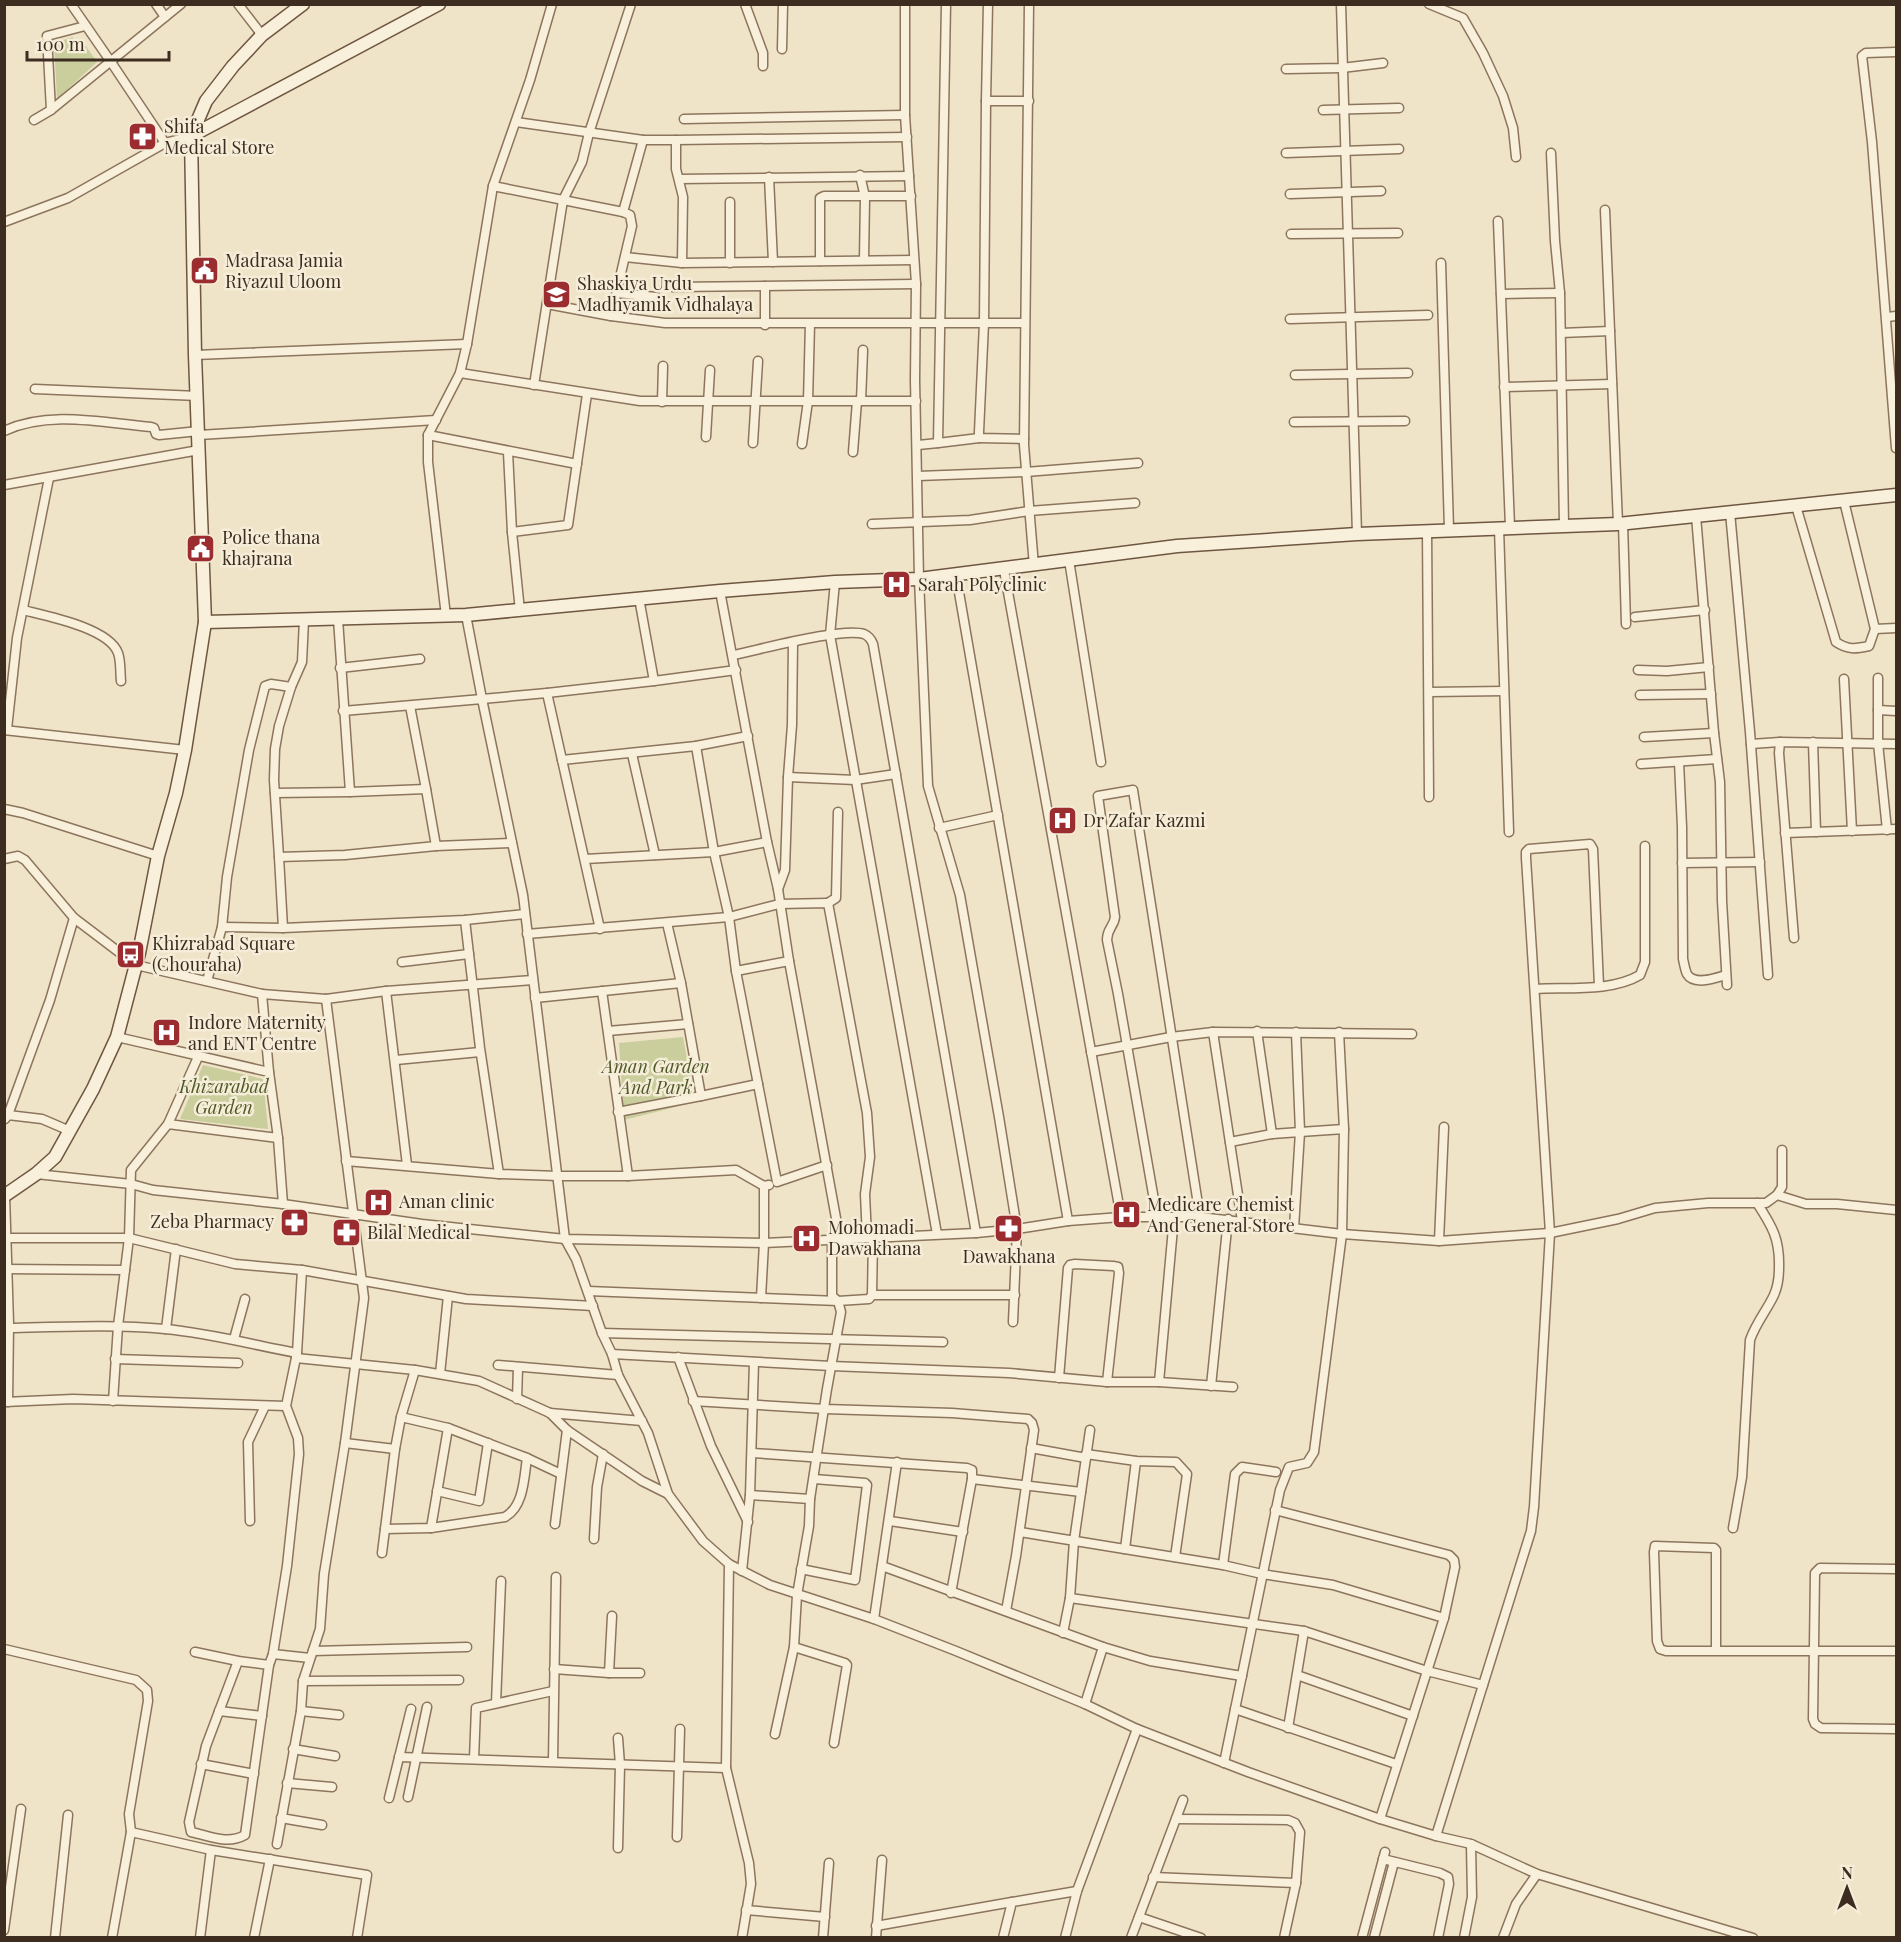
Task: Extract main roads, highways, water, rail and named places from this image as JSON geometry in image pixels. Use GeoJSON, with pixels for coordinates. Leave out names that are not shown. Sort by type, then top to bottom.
{"type":"FeatureCollection","features":[{"type":"Feature","properties":{"kind":"place","name":"Shifa Medical Store"},"geometry":{"type":"Point","coordinates":[143,137]}},
{"type":"Feature","properties":{"kind":"place","name":"Madrasa Jamia Riyazul Uloom"},"geometry":{"type":"Point","coordinates":[204,271]}},
{"type":"Feature","properties":{"kind":"place","name":"Shaskiya Urdu Madhyamik Vidhalaya"},"geometry":{"type":"Point","coordinates":[556,294]}},
{"type":"Feature","properties":{"kind":"place","name":"Police thana khajrana"},"geometry":{"type":"Point","coordinates":[201,548]}},
{"type":"Feature","properties":{"kind":"place","name":"Sarah Polyclinic"},"geometry":{"type":"Point","coordinates":[897,585]}},
{"type":"Feature","properties":{"kind":"place","name":"Dr Zafar Kazmi"},"geometry":{"type":"Point","coordinates":[1062,821]}},
{"type":"Feature","properties":{"kind":"place","name":"Khizrabad Square (Chouraha)"},"geometry":{"type":"Point","coordinates":[131,954]}},
{"type":"Feature","properties":{"kind":"place","name":"Indore Maternity and ENT Centre"},"geometry":{"type":"Point","coordinates":[167,1033]}},
{"type":"Feature","properties":{"kind":"place","name":"Aman clinic"},"geometry":{"type":"Point","coordinates":[378,1202]}},
{"type":"Feature","properties":{"kind":"place","name":"Medicare Chemist And General Store"},"geometry":{"type":"Point","coordinates":[1126,1215]}},
{"type":"Feature","properties":{"kind":"place","name":"Zeba Pharmacy"},"geometry":{"type":"Point","coordinates":[295,1222]}},
{"type":"Feature","properties":{"kind":"place","name":"Dawakhana"},"geometry":{"type":"Point","coordinates":[1009,1228]}},
{"type":"Feature","properties":{"kind":"place","name":"Bilal Medical"},"geometry":{"type":"Point","coordinates":[346,1233]}},
{"type":"Feature","properties":{"kind":"place","name":"Mohomadi Dawakhana"},"geometry":{"type":"Point","coordinates":[807,1238]}},
{"type":"Feature","properties":{"kind":"park label","name":"Aman Garden And Park"},"geometry":{"type":"Point","coordinates":[656,1077]}},
{"type":"Feature","properties":{"kind":"park label","name":"Khizarabad Garden"},"geometry":{"type":"Point","coordinates":[224,1097]}}]}
